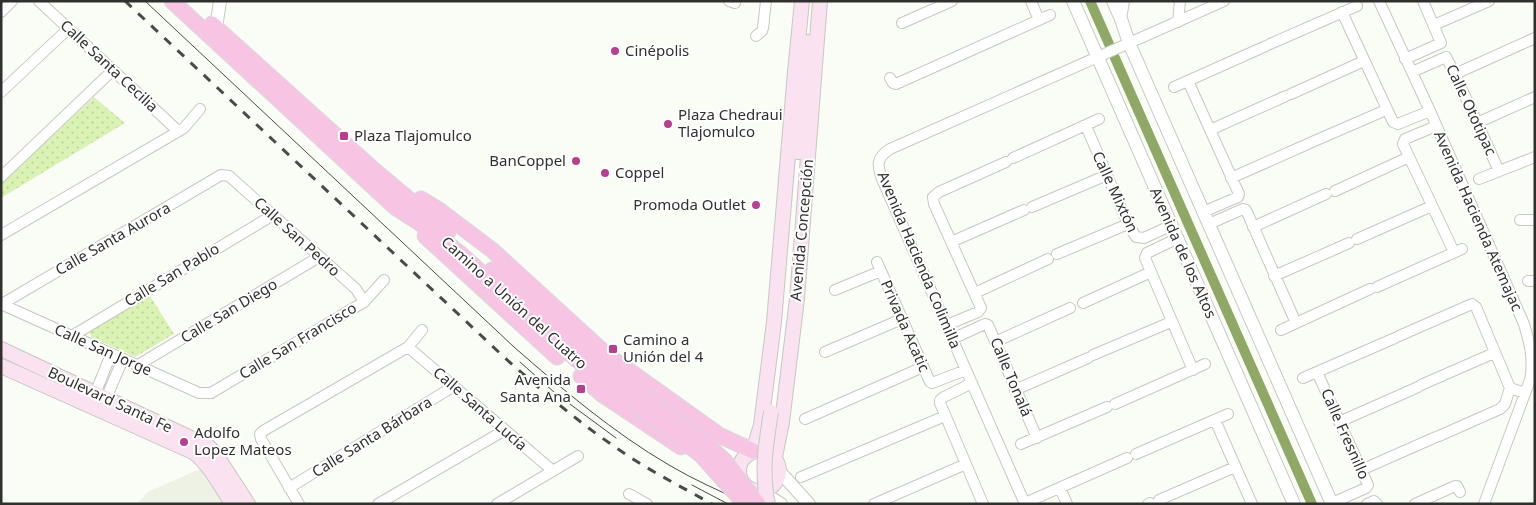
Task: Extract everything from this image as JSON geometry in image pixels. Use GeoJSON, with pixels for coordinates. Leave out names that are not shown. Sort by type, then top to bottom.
{"type":"FeatureCollection","features":[{"type":"Feature","properties":{"kind":"main road","name":"Camino a Unión del Cuatro"},"geometry":{"type":"LineString","coordinates":[[172,1],[395,207],[462,255],[565,350],[603,381],[639,400],[704,442],[724,460],[759,498]]}},
{"type":"Feature","properties":{"kind":"main road","name":"Camino a Unión del Cuatro"},"geometry":{"type":"LineString","coordinates":[[187,1],[374,170],[505,281],[701,455],[745,504]]}},
{"type":"Feature","properties":{"kind":"main road","name":"Avenida Concepción"},"geometry":{"type":"LineString","coordinates":[[753,451],[761,425],[774,322],[802,1]]}},
{"type":"Feature","properties":{"kind":"main road","name":"Avenida Concepción"},"geometry":{"type":"LineString","coordinates":[[768,504],[765,489],[764,460],[785,291],[811,1]]}},
{"type":"Feature","properties":{"kind":"main road","name":"Avenida Concepción"},"geometry":{"type":"LineString","coordinates":[[775,457],[782,422],[797,299],[820,1]]}},
{"type":"Feature","properties":{"kind":"main road"},"geometry":{"type":"LineString","coordinates":[[374,170],[439,210],[492,250],[607,355],[644,383],[719,435],[753,451],[765,451],[775,457],[780,472],[776,483],[759,498],[754,490],[672,442],[603,395],[520,325],[395,207]]}},
{"type":"Feature","properties":{"kind":"main road","name":"Boulevard Santa Fe"},"geometry":{"type":"LineString","coordinates":[[1,349],[200,457],[211,470],[232,504]]}},
{"type":"Feature","properties":{"kind":"main road","name":"Boulevard Santa Fe"},"geometry":{"type":"LineString","coordinates":[[1,366],[208,446],[216,453],[248,504]]}},
{"type":"Feature","properties":{"kind":"main road"},"geometry":{"type":"LineString","coordinates":[[744,484],[740,478],[740,465],[747,454],[753,451]]}},
{"type":"Feature","properties":{"kind":"street"},"geometry":{"type":"LineString","coordinates":[[1,12],[12,1]]}},
{"type":"Feature","properties":{"kind":"street","name":"Calle Santa Cecilia"},"geometry":{"type":"LineString","coordinates":[[39,1],[178,131]]}},
{"type":"Feature","properties":{"kind":"street"},"geometry":{"type":"LineString","coordinates":[[216,28],[220,1]]}},
{"type":"Feature","properties":{"kind":"street"},"geometry":{"type":"LineString","coordinates":[[756,36],[763,28],[766,1]]}},
{"type":"Feature","properties":{"kind":"street"},"geometry":{"type":"LineString","coordinates":[[902,23],[952,1]]}},
{"type":"Feature","properties":{"kind":"street"},"geometry":{"type":"LineString","coordinates":[[1031,1],[1039,20]]}},
{"type":"Feature","properties":{"kind":"street","name":"Avenida de los Altos"},"geometry":{"type":"LineString","coordinates":[[1073,1],[1170,226],[1294,504]]}},
{"type":"Feature","properties":{"kind":"street"},"geometry":{"type":"LineString","coordinates":[[1113,1],[1129,43],[1332,504]]}},
{"type":"Feature","properties":{"kind":"street"},"geometry":{"type":"LineString","coordinates":[[1121,19],[1124,1]]}},
{"type":"Feature","properties":{"kind":"street"},"geometry":{"type":"LineString","coordinates":[[1178,22],[1180,1]]}},
{"type":"Feature","properties":{"kind":"street","name":"Avenida Hacienda Colimilla"},"geometry":{"type":"LineString","coordinates":[[1025,503],[878,168],[879,160],[882,154],[890,149],[1224,1]]}},
{"type":"Feature","properties":{"kind":"street","name":"Avenida Hacienda Atemajac"},"geometry":{"type":"LineString","coordinates":[[1379,1],[1524,324],[1532,353],[1532,366],[1525,393],[1484,504]]}},
{"type":"Feature","properties":{"kind":"street"},"geometry":{"type":"LineString","coordinates":[[1405,59],[1441,43],[1423,1]]}},
{"type":"Feature","properties":{"kind":"street"},"geometry":{"type":"LineString","coordinates":[[1434,25],[1489,1]]}},
{"type":"Feature","properties":{"kind":"street"},"geometry":{"type":"LineString","coordinates":[[1174,87],[1357,6]]}},
{"type":"Feature","properties":{"kind":"street"},"geometry":{"type":"LineString","coordinates":[[1342,12],[1393,122],[1396,124],[1430,111]]}},
{"type":"Feature","properties":{"kind":"street"},"geometry":{"type":"LineString","coordinates":[[890,78],[896,84],[1050,15]]}},
{"type":"Feature","properties":{"kind":"street"},"geometry":{"type":"LineString","coordinates":[[1,92],[68,29]]}},
{"type":"Feature","properties":{"kind":"street"},"geometry":{"type":"LineString","coordinates":[[1456,74],[1535,38]]}},
{"type":"Feature","properties":{"kind":"street","name":"Calle Ototipac"},"geometry":{"type":"LineString","coordinates":[[1412,72],[1446,57],[1456,74],[1499,171]]}},
{"type":"Feature","properties":{"kind":"street"},"geometry":{"type":"LineString","coordinates":[[1210,130],[1364,61]]}},
{"type":"Feature","properties":{"kind":"street"},"geometry":{"type":"LineString","coordinates":[[1,177],[112,70]]}},
{"type":"Feature","properties":{"kind":"street"},"geometry":{"type":"LineString","coordinates":[[1188,81],[1239,194],[1238,197],[1203,212]]}},
{"type":"Feature","properties":{"kind":"street"},"geometry":{"type":"LineString","coordinates":[[1477,123],[1535,97]]}},
{"type":"Feature","properties":{"kind":"street"},"geometry":{"type":"LineString","coordinates":[[1,235],[184,128],[200,109]]}},
{"type":"Feature","properties":{"kind":"street"},"geometry":{"type":"LineString","coordinates":[[1231,178],[1386,110]]}},
{"type":"Feature","properties":{"kind":"street"},"geometry":{"type":"LineString","coordinates":[[946,325],[980,311],[981,308],[934,204],[933,197],[939,192],[1099,120]]}},
{"type":"Feature","properties":{"kind":"street","name":"Calle Mixtón"},"geometry":{"type":"LineString","coordinates":[[1086,126],[1128,224],[1138,238],[1144,238],[1170,226]]}},
{"type":"Feature","properties":{"kind":"street"},"geometry":{"type":"LineString","coordinates":[[1281,330],[1458,250],[1432,206],[1404,146],[1404,140],[1436,126]]}},
{"type":"Feature","properties":{"kind":"street"},"geometry":{"type":"LineString","coordinates":[[1253,227],[1409,157]]}},
{"type":"Feature","properties":{"kind":"street"},"geometry":{"type":"LineString","coordinates":[[1479,180],[1535,157]]}},
{"type":"Feature","properties":{"kind":"street","name":"Calle Santa Aurora"},"geometry":{"type":"LineString","coordinates":[[2,304],[221,175],[226,175]]}},
{"type":"Feature","properties":{"kind":"street","name":"Calle San Pedro"},"geometry":{"type":"LineString","coordinates":[[226,175],[356,290],[364,302]]}},
{"type":"Feature","properties":{"kind":"street"},"geometry":{"type":"LineString","coordinates":[[951,242],[1107,175]]}},
{"type":"Feature","properties":{"kind":"street"},"geometry":{"type":"LineString","coordinates":[[1274,276],[1432,206]]}},
{"type":"Feature","properties":{"kind":"street"},"geometry":{"type":"LineString","coordinates":[[1209,224],[1244,209],[1247,212],[1296,323]]}},
{"type":"Feature","properties":{"kind":"street","name":"Calle San Pablo"},"geometry":{"type":"LineString","coordinates":[[72,336],[273,215]]}},
{"type":"Feature","properties":{"kind":"street"},"geometry":{"type":"LineString","coordinates":[[1520,220],[1535,220]]}},
{"type":"Feature","properties":{"kind":"street"},"geometry":{"type":"LineString","coordinates":[[975,292],[1128,224]]}},
{"type":"Feature","properties":{"kind":"street"},"geometry":{"type":"LineString","coordinates":[[1176,239],[1146,254],[1145,258],[1192,370]]}},
{"type":"Feature","properties":{"kind":"street","name":"Calle San Diego"},"geometry":{"type":"LineString","coordinates":[[138,365],[320,257]]}},
{"type":"Feature","properties":{"kind":"street","name":"Privada Acatic"},"geometry":{"type":"LineString","coordinates":[[835,290],[879,266],[922,367],[932,383],[966,370]]}},
{"type":"Feature","properties":{"kind":"street"},"geometry":{"type":"LineString","coordinates":[[1083,303],[1150,272]]}},
{"type":"Feature","properties":{"kind":"street","name":"Calle San Francisco"},"geometry":{"type":"LineString","coordinates":[[206,394],[211,393],[364,302],[384,280]]}},
{"type":"Feature","properties":{"kind":"street","name":"Calle San Jorge"},"geometry":{"type":"LineString","coordinates":[[2,304],[200,393],[206,394]]}},
{"type":"Feature","properties":{"kind":"street"},"geometry":{"type":"LineString","coordinates":[[1303,378],[1472,304],[1476,307],[1510,388],[1505,404],[1500,409],[1360,470]]}},
{"type":"Feature","properties":{"kind":"street"},"geometry":{"type":"LineString","coordinates":[[996,342],[1070,308]]}},
{"type":"Feature","properties":{"kind":"street"},"geometry":{"type":"LineString","coordinates":[[825,352],[902,319]]}},
{"type":"Feature","properties":{"kind":"street"},"geometry":{"type":"LineString","coordinates":[[1015,390],[1172,322]]}},
{"type":"Feature","properties":{"kind":"street","name":"Calle Tonalá"},"geometry":{"type":"LineString","coordinates":[[952,339],[987,324],[1037,438]]}},
{"type":"Feature","properties":{"kind":"street"},"geometry":{"type":"LineString","coordinates":[[299,504],[261,439],[260,434],[408,346],[422,330]]}},
{"type":"Feature","properties":{"kind":"street","name":"Calle Santa Lucía"},"geometry":{"type":"LineString","coordinates":[[408,346],[552,471]]}},
{"type":"Feature","properties":{"kind":"street"},"geometry":{"type":"LineString","coordinates":[[1339,422],[1494,353]]}},
{"type":"Feature","properties":{"kind":"street"},"geometry":{"type":"LineString","coordinates":[[98,402],[112,354]]}},
{"type":"Feature","properties":{"kind":"street"},"geometry":{"type":"LineString","coordinates":[[98,402],[123,359]]}},
{"type":"Feature","properties":{"kind":"street"},"geometry":{"type":"LineString","coordinates":[[1021,444],[1205,364]]}},
{"type":"Feature","properties":{"kind":"street"},"geometry":{"type":"LineString","coordinates":[[806,419],[922,367]]}},
{"type":"Feature","properties":{"kind":"street","name":"Calle Fresnillo"},"geometry":{"type":"LineString","coordinates":[[1317,372],[1367,483],[1367,487],[1332,504]]}},
{"type":"Feature","properties":{"kind":"street"},"geometry":{"type":"LineString","coordinates":[[972,383],[942,398],[940,403],[983,504]]}},
{"type":"Feature","properties":{"kind":"street","name":"Calle Santa Bárbara"},"geometry":{"type":"LineString","coordinates":[[289,488],[454,386]]}},
{"type":"Feature","properties":{"kind":"street"},"geometry":{"type":"LineString","coordinates":[[1510,388],[1525,393]]}},
{"type":"Feature","properties":{"kind":"street"},"geometry":{"type":"LineString","coordinates":[[1025,503],[1228,414]]}},
{"type":"Feature","properties":{"kind":"street"},"geometry":{"type":"LineString","coordinates":[[801,477],[945,416]]}},
{"type":"Feature","properties":{"kind":"street"},"geometry":{"type":"LineString","coordinates":[[1214,420],[1252,504]]}},
{"type":"Feature","properties":{"kind":"street"},"geometry":{"type":"LineString","coordinates":[[378,504],[505,430]]}},
{"type":"Feature","properties":{"kind":"street"},"geometry":{"type":"LineString","coordinates":[[502,502],[578,456]]}},
{"type":"Feature","properties":{"kind":"street"},"geometry":{"type":"LineString","coordinates":[[874,504],[966,464]]}},
{"type":"Feature","properties":{"kind":"street"},"geometry":{"type":"LineString","coordinates":[[1152,502],[1235,467]]}},
{"type":"Feature","properties":{"kind":"street"},"geometry":{"type":"LineString","coordinates":[[780,472],[809,504]]}},
{"type":"Feature","properties":{"kind":"street"},"geometry":{"type":"LineString","coordinates":[[1415,504],[1455,486],[1457,486],[1460,492]]}},
{"type":"Feature","properties":{"kind":"street"},"geometry":{"type":"LineString","coordinates":[[1060,488],[1067,504]]}},
{"type":"Feature","properties":{"kind":"street"},"geometry":{"type":"LineString","coordinates":[[629,494],[647,504]]}},
{"type":"Feature","properties":{"kind":"street","name":"Camino a Unión del Cuatro"},"geometry":{"type":"LineString","coordinates":[[759,498],[781,504]]}},
{"type":"Feature","properties":{"kind":"street"},"geometry":{"type":"LineString","coordinates":[[1368,504],[1374,501],[1377,504]]}},
{"type":"Feature","properties":{"kind":"shaded area"},"geometry":{"type":"Polygon","coordinates":[[[202,468],[223,504],[137,504],[148,492],[202,468]]]}},
{"type":"Feature","properties":{"kind":"green space"},"geometry":{"type":"Polygon","coordinates":[[[94,97],[125,123],[1,198],[1,183],[94,97]]]}},
{"type":"Feature","properties":{"kind":"green space"},"geometry":{"type":"Polygon","coordinates":[[[150,296],[174,334],[135,357],[91,337],[89,330],[150,296]]]}},
{"type":"Feature","properties":{"kind":"waterway"},"geometry":{"type":"LineString","coordinates":[[1090,1],[1109,44]]}},
{"type":"Feature","properties":{"kind":"waterway"},"geometry":{"type":"LineString","coordinates":[[1115,58],[1312,504]]}},
{"type":"Feature","properties":{"kind":"tram line"},"geometry":{"type":"LineString","coordinates":[[145,1],[514,347],[551,379],[628,439],[688,476],[748,504]]}},
{"type":"Feature","properties":{"kind":"tram line"},"geometry":{"type":"LineString","coordinates":[[520,362],[555,393],[616,438]]}},
{"type":"Feature","properties":{"kind":"tram line"},"geometry":{"type":"LineString","coordinates":[[692,485],[728,504]]}},
{"type":"Feature","properties":{"kind":"railway"},"geometry":{"type":"LineString","coordinates":[[125,1],[532,382],[574,417],[629,457],[712,504]]}},
{"type":"Feature","properties":{"kind":"place","name":"Cinépolis"},"geometry":{"type":"Point","coordinates":[615,51]}},
{"type":"Feature","properties":{"kind":"place","name":"Plaza Chedraui Tlajomulco"},"geometry":{"type":"Point","coordinates":[668,124]}},
{"type":"Feature","properties":{"kind":"place","name":"Plaza Tlajomulco"},"geometry":{"type":"Point","coordinates":[344,136]}},
{"type":"Feature","properties":{"kind":"place","name":"BanCoppel"},"geometry":{"type":"Point","coordinates":[576,161]}},
{"type":"Feature","properties":{"kind":"place","name":"Coppel"},"geometry":{"type":"Point","coordinates":[605,173]}},
{"type":"Feature","properties":{"kind":"place","name":"Promoda Outlet"},"geometry":{"type":"Point","coordinates":[756,205]}},
{"type":"Feature","properties":{"kind":"place","name":"Camino a Unión del 4"},"geometry":{"type":"Point","coordinates":[613,349]}},
{"type":"Feature","properties":{"kind":"place","name":"Avenida Santa Ana"},"geometry":{"type":"Point","coordinates":[581,389]}},
{"type":"Feature","properties":{"kind":"place","name":"Adolfo Lopez Mateos"},"geometry":{"type":"Point","coordinates":[184,442]}}]}
